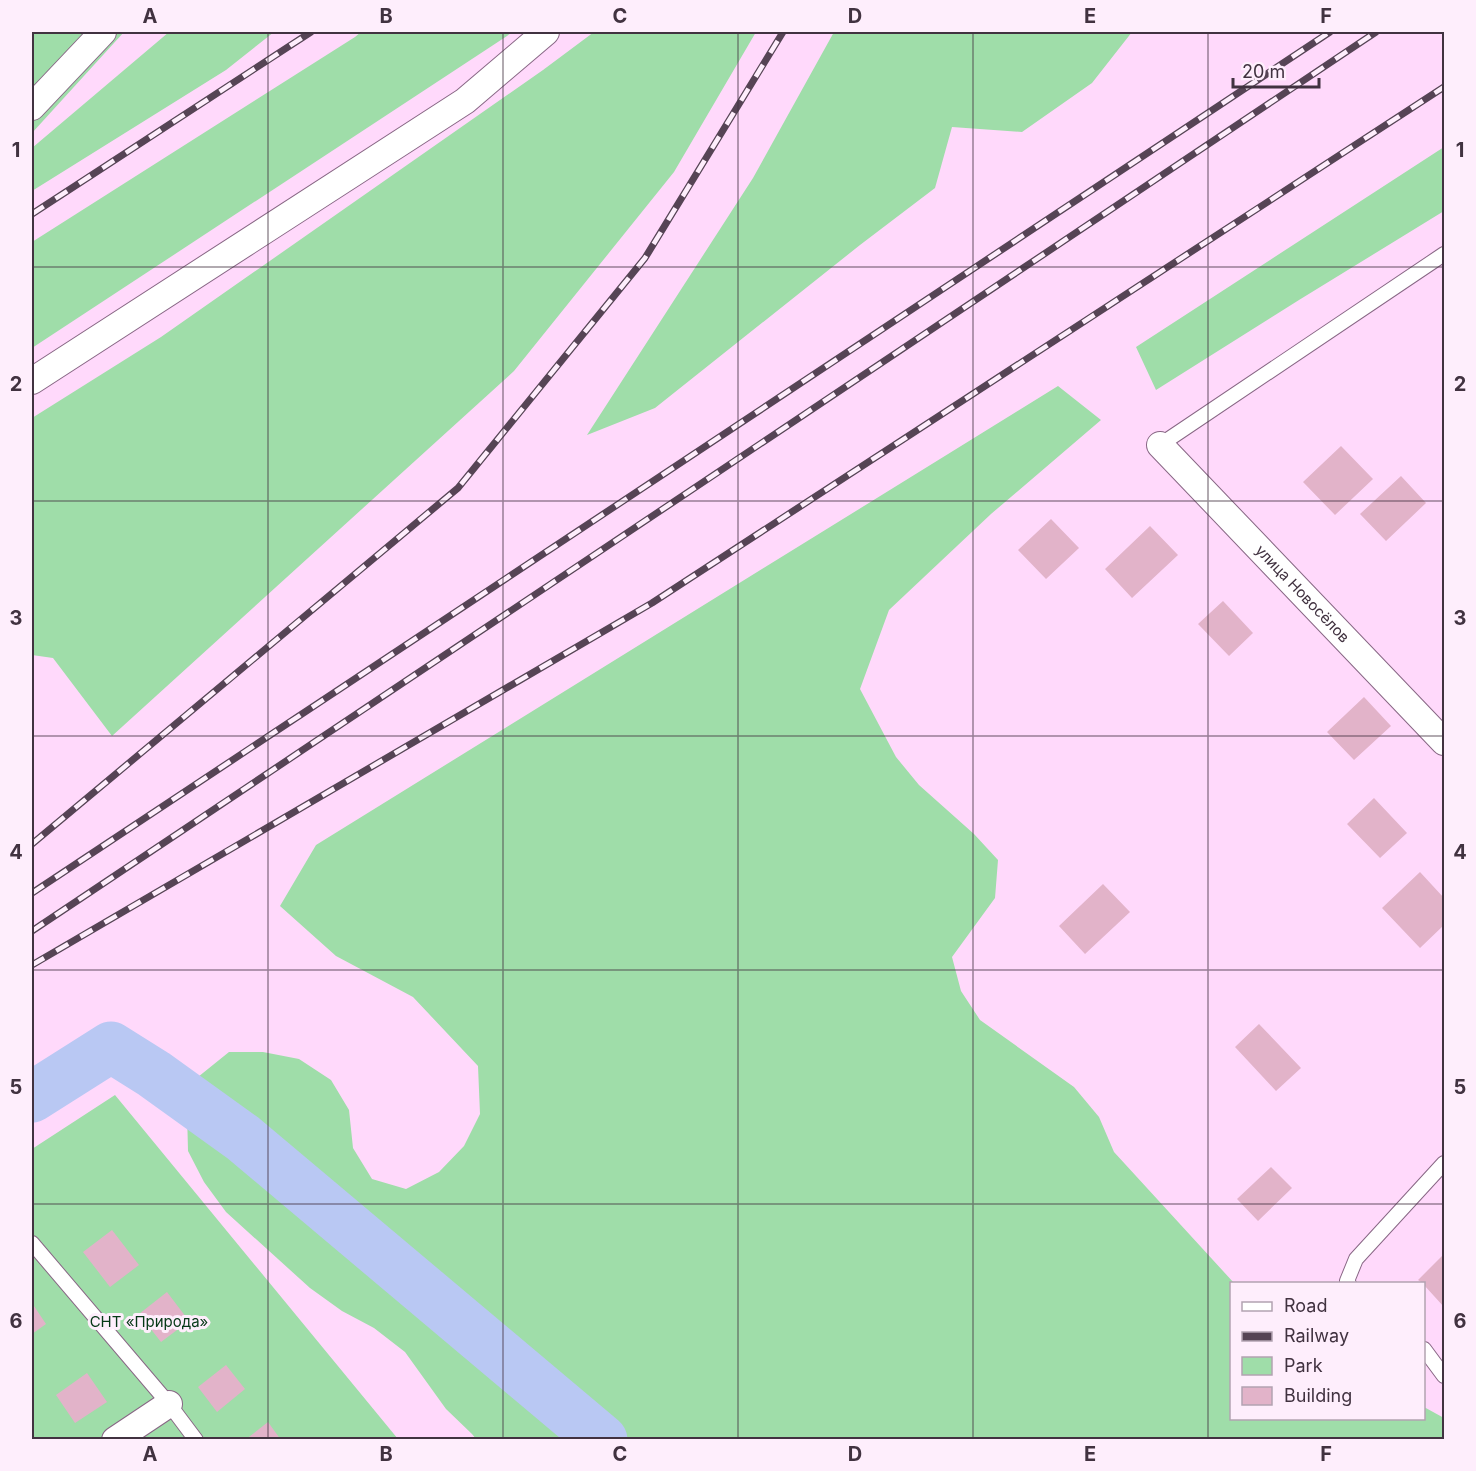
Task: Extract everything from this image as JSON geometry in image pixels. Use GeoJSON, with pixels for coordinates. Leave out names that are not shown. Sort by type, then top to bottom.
{"type":"FeatureCollection","features":[{"type":"Feature","properties":{"kind":"street"},"geometry":{"type":"LineString","coordinates":[[32,107],[103,32]]}},
{"type":"Feature","properties":{"kind":"street"},"geometry":{"type":"LineString","coordinates":[[32,381],[465,100],[546,32]]}},
{"type":"Feature","properties":{"kind":"street","name":"улица Новосёлов"},"geometry":{"type":"LineString","coordinates":[[1160,445],[1444,742]]}},
{"type":"Feature","properties":{"kind":"street"},"geometry":{"type":"LineString","coordinates":[[115,1440],[169,1404]]}},
{"type":"Feature","properties":{"kind":"lane"},"geometry":{"type":"LineString","coordinates":[[1160,445],[1444,254]]}},
{"type":"Feature","properties":{"kind":"lane"},"geometry":{"type":"LineString","coordinates":[[1348,1282],[1356,1259],[1444,1163]]}},
{"type":"Feature","properties":{"kind":"lane"},"geometry":{"type":"LineString","coordinates":[[32,1244],[169,1404],[196,1440]]}},
{"type":"Feature","properties":{"kind":"lane"},"geometry":{"type":"LineString","coordinates":[[1425,1350],[1444,1376]]}},
{"type":"Feature","properties":{"kind":"green space"},"geometry":{"type":"Polygon","coordinates":[[[32,32],[124,32],[32,133],[32,32]]]}},
{"type":"Feature","properties":{"kind":"green space"},"geometry":{"type":"Polygon","coordinates":[[[169,32],[274,32],[226,70],[32,191],[32,148],[169,32]]]}},
{"type":"Feature","properties":{"kind":"green space"},"geometry":{"type":"Polygon","coordinates":[[[361,32],[512,32],[32,348],[32,242],[361,32]]]}},
{"type":"Feature","properties":{"kind":"green space"},"geometry":{"type":"Polygon","coordinates":[[[594,32],[756,32],[674,172],[514,371],[112,736],[53,658],[32,655],[32,418],[161,337],[594,32]]]}},
{"type":"Feature","properties":{"kind":"green space"},"geometry":{"type":"Polygon","coordinates":[[[834,32],[1132,32],[1092,83],[1022,132],[952,127],[935,188],[655,408],[587,435],[753,178],[834,32]]]}},
{"type":"Feature","properties":{"kind":"green space"},"geometry":{"type":"Polygon","coordinates":[[[1444,147],[1444,211],[1156,390],[1136,347],[1444,147]]]}},
{"type":"Feature","properties":{"kind":"green space"},"geometry":{"type":"Polygon","coordinates":[[[1058,386],[1101,420],[991,514],[889,610],[860,689],[896,757],[919,785],[974,834],[998,860],[995,898],[952,957],[961,991],[980,1020],[1074,1087],[1099,1117],[1114,1152],[1233,1282],[1230,1282],[1230,1420],[1425,1420],[1425,1408],[1444,1418],[1444,1439],[476,1439],[446,1409],[405,1352],[374,1328],[342,1311],[310,1288],[226,1212],[204,1182],[188,1151],[187,1111],[198,1077],[229,1052],[263,1052],[299,1059],[331,1080],[349,1110],[353,1148],[372,1179],[406,1189],[439,1172],[464,1146],[480,1114],[478,1066],[413,997],[336,956],[280,906],[316,845],[1058,386]]]}},
{"type":"Feature","properties":{"kind":"green space","name":"СНТ «Природа»"},"geometry":{"type":"Polygon","coordinates":[[[115,1095],[398,1439],[32,1440],[32,1149],[115,1095]]]}},
{"type":"Feature","properties":{"kind":"building"},"geometry":{"type":"Polygon","coordinates":[[[1341,446],[1373,479],[1335,515],[1303,482],[1341,446]]]}},
{"type":"Feature","properties":{"kind":"building"},"geometry":{"type":"Polygon","coordinates":[[[1401,476],[1426,503],[1386,541],[1360,514],[1401,476]]]}},
{"type":"Feature","properties":{"kind":"building"},"geometry":{"type":"Polygon","coordinates":[[[1051,519],[1079,548],[1046,579],[1018,550],[1051,519]]]}},
{"type":"Feature","properties":{"kind":"building"},"geometry":{"type":"Polygon","coordinates":[[[1150,526],[1178,555],[1132,598],[1105,569],[1150,526]]]}},
{"type":"Feature","properties":{"kind":"building"},"geometry":{"type":"Polygon","coordinates":[[[1223,601],[1253,633],[1229,656],[1198,624],[1223,601]]]}},
{"type":"Feature","properties":{"kind":"building"},"geometry":{"type":"Polygon","coordinates":[[[1364,697],[1391,726],[1354,760],[1327,732],[1364,697]]]}},
{"type":"Feature","properties":{"kind":"building"},"geometry":{"type":"Polygon","coordinates":[[[1374,798],[1407,833],[1380,858],[1347,824],[1374,798]]]}},
{"type":"Feature","properties":{"kind":"building"},"geometry":{"type":"Polygon","coordinates":[[[1420,872],[1444,898],[1444,925],[1420,948],[1382,908],[1420,872]]]}},
{"type":"Feature","properties":{"kind":"building"},"geometry":{"type":"Polygon","coordinates":[[[1103,884],[1130,912],[1085,954],[1059,926],[1103,884]]]}},
{"type":"Feature","properties":{"kind":"building"},"geometry":{"type":"Polygon","coordinates":[[[1259,1024],[1301,1068],[1276,1091],[1235,1047],[1259,1024]]]}},
{"type":"Feature","properties":{"kind":"building"},"geometry":{"type":"Polygon","coordinates":[[[1271,1167],[1292,1188],[1258,1221],[1237,1199],[1271,1167]]]}},
{"type":"Feature","properties":{"kind":"building"},"geometry":{"type":"Polygon","coordinates":[[[112,1230],[139,1265],[110,1287],[83,1252],[112,1230]]]}},
{"type":"Feature","properties":{"kind":"building"},"geometry":{"type":"Polygon","coordinates":[[[1444,1254],[1444,1307],[1425,1286],[1425,1282],[1418,1280],[1444,1254]]]}},
{"type":"Feature","properties":{"kind":"building"},"geometry":{"type":"Polygon","coordinates":[[[167,1292],[189,1321],[161,1342],[139,1314],[167,1292]]]}},
{"type":"Feature","properties":{"kind":"building"},"geometry":{"type":"Polygon","coordinates":[[[32,1303],[46,1324],[32,1334],[32,1303]]]}},
{"type":"Feature","properties":{"kind":"building"},"geometry":{"type":"Polygon","coordinates":[[[226,1365],[245,1389],[217,1412],[198,1387],[226,1365]]]}},
{"type":"Feature","properties":{"kind":"building"},"geometry":{"type":"Polygon","coordinates":[[[87,1373],[107,1402],[75,1423],[56,1395],[87,1373]]]}},
{"type":"Feature","properties":{"kind":"building"},"geometry":{"type":"Polygon","coordinates":[[[268,1422],[281,1440],[245,1440],[268,1422]]]}},
{"type":"Feature","properties":{"kind":"waterway"},"geometry":{"type":"LineString","coordinates":[[32,1097],[111,1047],[154,1074],[243,1138],[602,1440]]}},
{"type":"Feature","properties":{"kind":"railway"},"geometry":{"type":"LineString","coordinates":[[32,214],[311,32]]}},
{"type":"Feature","properties":{"kind":"railway"},"geometry":{"type":"LineString","coordinates":[[32,844],[458,488],[645,258],[783,32]]}},
{"type":"Feature","properties":{"kind":"railway"},"geometry":{"type":"LineString","coordinates":[[32,893],[1330,32]]}},
{"type":"Feature","properties":{"kind":"railway"},"geometry":{"type":"LineString","coordinates":[[32,931],[1376,32]]}},
{"type":"Feature","properties":{"kind":"railway"},"geometry":{"type":"LineString","coordinates":[[32,965],[652,603],[1444,87]]}}]}
